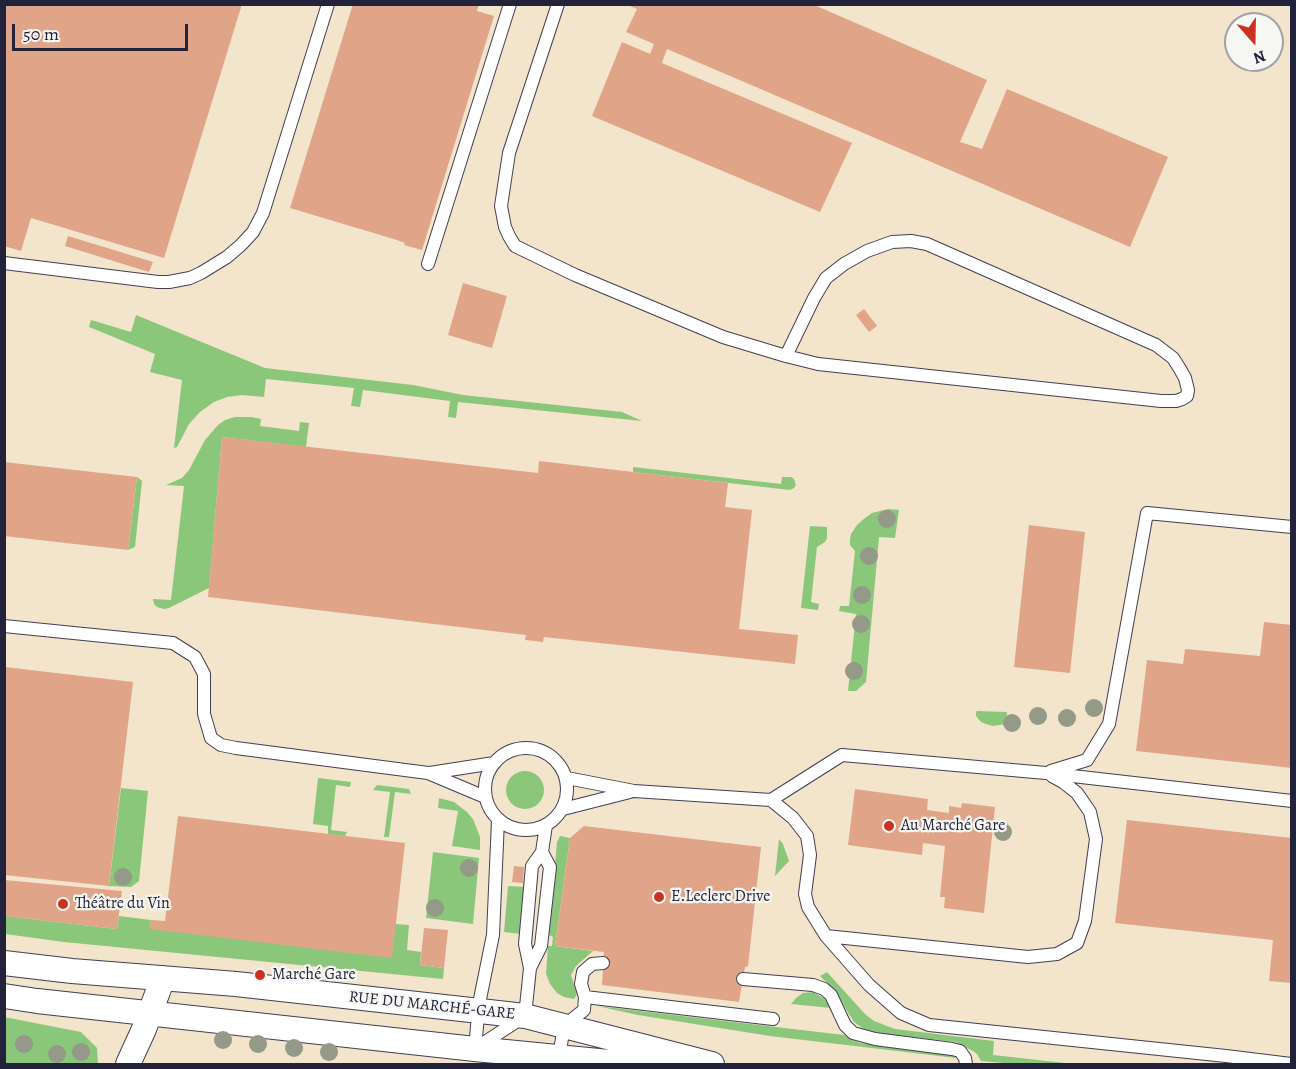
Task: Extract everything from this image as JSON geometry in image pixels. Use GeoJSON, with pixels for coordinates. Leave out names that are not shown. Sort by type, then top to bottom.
{"type":"FeatureCollection","features":[{"type":"Feature","properties":{"kind":"street","name":"RUE DU MARCHÉ-GARE"},"geometry":{"type":"LineString","coordinates":[[4,963],[72,971],[236,984],[525,1016],[712,1065]]}},
{"type":"Feature","properties":{"kind":"street"},"geometry":{"type":"LineString","coordinates":[[128,1065],[163,978]]}},
{"type":"Feature","properties":{"kind":"street"},"geometry":{"type":"LineString","coordinates":[[4,996],[475,1049],[663,1065]]}},
{"type":"Feature","properties":{"kind":"lane"},"geometry":{"type":"LineString","coordinates":[[4,263],[169,282],[190,278],[227,257],[253,232],[263,213],[328,4]]}},
{"type":"Feature","properties":{"kind":"lane"},"geometry":{"type":"LineString","coordinates":[[428,264],[510,4]]}},
{"type":"Feature","properties":{"kind":"lane"},"geometry":{"type":"LineString","coordinates":[[558,4],[509,153],[501,206],[505,227],[515,246],[575,275],[723,337],[786,356],[818,364],[1161,401],[1182,399],[1187,396],[1188,390],[1185,378],[1173,358],[1156,345],[927,244],[911,241],[892,242],[867,251],[826,278],[786,356]]}},
{"type":"Feature","properties":{"kind":"lane"},"geometry":{"type":"LineString","coordinates":[[1046,773],[1087,760],[1108,724],[1147,513],[1292,526]]}},
{"type":"Feature","properties":{"kind":"lane"},"geometry":{"type":"LineString","coordinates":[[4,626],[173,643],[195,657],[204,674],[204,714],[211,738],[221,745],[428,773],[485,797]]}},
{"type":"Feature","properties":{"kind":"lane"},"geometry":{"type":"LineString","coordinates":[[526,747],[549,754],[563,768],[567,778],[567,799],[563,809],[556,818],[534,830],[509,827],[498,820],[485,797],[485,784],[494,763],[503,754],[514,749],[526,747]]}},
{"type":"Feature","properties":{"kind":"lane"},"geometry":{"type":"LineString","coordinates":[[771,800],[842,755],[1046,773],[1292,801]]}},
{"type":"Feature","properties":{"kind":"lane"},"geometry":{"type":"LineString","coordinates":[[428,773],[494,763]]}},
{"type":"Feature","properties":{"kind":"lane"},"geometry":{"type":"LineString","coordinates":[[826,936],[1028,957],[1057,954],[1077,943],[1085,921],[1096,839],[1090,812],[1077,793],[1046,773]]}},
{"type":"Feature","properties":{"kind":"lane"},"geometry":{"type":"LineString","coordinates":[[567,778],[634,791],[771,800],[793,818],[807,836],[810,855],[805,894],[808,907],[826,936],[869,985],[901,1013],[929,1025],[1226,1056],[1291,1065]]}},
{"type":"Feature","properties":{"kind":"lane"},"geometry":{"type":"LineString","coordinates":[[563,809],[634,791]]}},
{"type":"Feature","properties":{"kind":"lane"},"geometry":{"type":"LineString","coordinates":[[475,1049],[478,1012],[493,935],[498,820]]}},
{"type":"Feature","properties":{"kind":"lane"},"geometry":{"type":"LineString","coordinates":[[475,1049],[525,1016],[530,968],[525,944],[532,866],[542,852],[546,825]]}},
{"type":"Feature","properties":{"kind":"lane"},"geometry":{"type":"LineString","coordinates":[[530,968],[541,946],[550,867],[542,852]]}},
{"type":"Feature","properties":{"kind":"lane"},"geometry":{"type":"LineString","coordinates":[[559,1057],[564,1026],[584,1010],[585,997],[581,984],[583,972],[592,964],[603,963]]}},
{"type":"Feature","properties":{"kind":"lane"},"geometry":{"type":"LineString","coordinates":[[743,979],[813,984],[831,995],[845,1025],[853,1033],[875,1039],[951,1048],[960,1051],[965,1058],[966,1065]]}},
{"type":"Feature","properties":{"kind":"lane"},"geometry":{"type":"LineString","coordinates":[[585,997],[772,1019]]}},
{"type":"Feature","properties":{"kind":"green space"},"geometry":{"type":"Polygon","coordinates":[[[136,315],[265,368],[413,385],[463,395],[622,412],[642,421],[458,402],[456,418],[448,417],[450,401],[363,390],[360,407],[351,406],[354,388],[266,379],[264,397],[242,395],[227,397],[214,402],[200,412],[189,424],[177,447],[174,448],[182,380],[150,372],[155,354],[89,327],[91,320],[131,332],[136,315]]]}},
{"type":"Feature","properties":{"kind":"green space"},"geometry":{"type":"Polygon","coordinates":[[[235,417],[261,419],[260,426],[299,431],[300,422],[309,423],[306,447],[222,437],[209,588],[169,608],[157,607],[153,599],[171,600],[184,486],[166,485],[182,478],[189,470],[205,440],[218,425],[235,417]]]}},
{"type":"Feature","properties":{"kind":"green space"},"geometry":{"type":"Polygon","coordinates":[[[633,467],[781,484],[782,477],[791,477],[796,485],[790,490],[633,472],[633,467]]]}},
{"type":"Feature","properties":{"kind":"green space"},"geometry":{"type":"Polygon","coordinates":[[[137,477],[142,481],[135,547],[128,550],[137,477]]]}},
{"type":"Feature","properties":{"kind":"green space"},"geometry":{"type":"Polygon","coordinates":[[[888,509],[899,510],[895,538],[879,537],[866,682],[856,691],[848,691],[856,614],[839,611],[840,606],[849,606],[855,551],[850,545],[851,534],[857,525],[872,513],[888,509]]]}},
{"type":"Feature","properties":{"kind":"green space"},"geometry":{"type":"Polygon","coordinates":[[[810,526],[827,527],[825,542],[817,547],[811,602],[819,604],[818,610],[801,608],[810,526]]]}},
{"type":"Feature","properties":{"kind":"green space"},"geometry":{"type":"Polygon","coordinates":[[[977,711],[1007,712],[1006,724],[993,726],[981,722],[976,716],[977,711]]]}},
{"type":"Feature","properties":{"kind":"green space"},"geometry":{"type":"Polygon","coordinates":[[[525,771],[539,776],[544,790],[539,804],[525,809],[511,804],[506,790],[511,776],[525,771]]]}},
{"type":"Feature","properties":{"kind":"green space"},"geometry":{"type":"Polygon","coordinates":[[[318,778],[351,782],[350,787],[336,785],[331,830],[347,832],[345,836],[328,834],[328,826],[313,824],[318,778]]]}},
{"type":"Feature","properties":{"kind":"green space"},"geometry":{"type":"Polygon","coordinates":[[[377,785],[409,789],[411,794],[395,792],[389,837],[384,837],[390,792],[373,790],[377,785]]]}},
{"type":"Feature","properties":{"kind":"green space"},"geometry":{"type":"Polygon","coordinates":[[[121,788],[148,791],[139,881],[131,887],[109,886],[121,788]]]}},
{"type":"Feature","properties":{"kind":"green space"},"geometry":{"type":"Polygon","coordinates":[[[439,798],[454,802],[473,819],[480,837],[480,850],[452,846],[458,811],[438,808],[439,798]]]}},
{"type":"Feature","properties":{"kind":"green space"},"geometry":{"type":"Polygon","coordinates":[[[560,836],[570,838],[555,946],[593,951],[576,966],[571,975],[577,994],[574,999],[557,993],[546,974],[548,946],[552,946],[553,937],[549,935],[557,842],[560,836]]]}},
{"type":"Feature","properties":{"kind":"green space"},"geometry":{"type":"Polygon","coordinates":[[[779,839],[789,861],[775,876],[779,839]]]}},
{"type":"Feature","properties":{"kind":"green space"},"geometry":{"type":"Polygon","coordinates":[[[433,852],[479,858],[473,924],[426,918],[433,852]]]}},
{"type":"Feature","properties":{"kind":"green space"},"geometry":{"type":"Polygon","coordinates":[[[508,886],[525,887],[521,934],[504,932],[508,886]]]}},
{"type":"Feature","properties":{"kind":"green space"},"geometry":{"type":"Polygon","coordinates":[[[5,916],[117,929],[119,916],[151,920],[150,929],[409,925],[407,950],[421,952],[420,965],[444,968],[443,979],[64,942],[5,934],[5,916]]]}},
{"type":"Feature","properties":{"kind":"green space"},"geometry":{"type":"Polygon","coordinates":[[[827,972],[865,1014],[874,1021],[895,1029],[994,1041],[993,1055],[1074,1064],[1016,1064],[981,1061],[977,1054],[956,1042],[878,1033],[864,1029],[854,1022],[837,993],[820,976],[827,972]]]}},
{"type":"Feature","properties":{"kind":"green space"},"geometry":{"type":"Polygon","coordinates":[[[813,992],[825,999],[831,1008],[791,1004],[803,993],[813,992]]]}},
{"type":"Feature","properties":{"kind":"green space"},"geometry":{"type":"Polygon","coordinates":[[[597,1006],[844,1035],[860,1043],[946,1053],[956,1058],[770,1036],[638,1015],[597,1006]]]}},
{"type":"Feature","properties":{"kind":"green space"},"geometry":{"type":"Polygon","coordinates":[[[4,1017],[81,1032],[97,1048],[98,1064],[5,1064],[4,1017]]]}},
{"type":"Feature","properties":{"kind":"building"},"geometry":{"type":"Polygon","coordinates":[[[4,4],[242,4],[164,258],[31,218],[21,251],[4,246],[4,4]]]}},
{"type":"Feature","properties":{"kind":"building"},"geometry":{"type":"Polygon","coordinates":[[[353,4],[479,4],[477,11],[494,16],[422,250],[404,245],[405,243],[397,240],[290,208],[353,4]]]}},
{"type":"Feature","properties":{"kind":"building"},"geometry":{"type":"Polygon","coordinates":[[[625,4],[812,4],[987,80],[960,142],[982,149],[1007,89],[1168,157],[1130,247],[667,49],[662,63],[852,143],[820,212],[592,116],[622,42],[650,54],[654,44],[626,32],[637,9],[625,4]]]}},
{"type":"Feature","properties":{"kind":"building"},"geometry":{"type":"Polygon","coordinates":[[[68,236],[153,262],[149,272],[65,246],[68,236]]]}},
{"type":"Feature","properties":{"kind":"building"},"geometry":{"type":"Polygon","coordinates":[[[463,283],[507,296],[492,348],[448,335],[463,283]]]}},
{"type":"Feature","properties":{"kind":"building"},"geometry":{"type":"Polygon","coordinates":[[[864,309],[877,326],[869,332],[856,315],[864,309]]]}},
{"type":"Feature","properties":{"kind":"building"},"geometry":{"type":"Polygon","coordinates":[[[222,437],[538,473],[539,461],[728,483],[725,507],[752,510],[739,629],[798,635],[795,664],[544,637],[543,642],[525,640],[526,635],[208,597],[222,437]]]}},
{"type":"Feature","properties":{"kind":"building"},"geometry":{"type":"Polygon","coordinates":[[[4,462],[137,477],[128,550],[4,536],[4,462]]]}},
{"type":"Feature","properties":{"kind":"building"},"geometry":{"type":"Polygon","coordinates":[[[1029,525],[1085,532],[1070,673],[1014,667],[1029,525]]]}},
{"type":"Feature","properties":{"kind":"building"},"geometry":{"type":"Polygon","coordinates":[[[1264,622],[1292,625],[1292,768],[1136,751],[1147,660],[1183,664],[1185,649],[1260,656],[1264,622]]]}},
{"type":"Feature","properties":{"kind":"building"},"geometry":{"type":"Polygon","coordinates":[[[5,667],[133,682],[109,886],[4,875],[5,667]]]}},
{"type":"Feature","properties":{"kind":"building"},"geometry":{"type":"Polygon","coordinates":[[[855,789],[928,799],[927,810],[949,813],[949,806],[961,808],[962,803],[995,807],[984,913],[944,908],[945,897],[940,897],[945,846],[923,843],[922,855],[848,845],[855,789]]]}},
{"type":"Feature","properties":{"kind":"building"},"geometry":{"type":"Polygon","coordinates":[[[178,816],[405,843],[392,958],[150,929],[151,920],[165,921],[178,816]]]}},
{"type":"Feature","properties":{"kind":"building"},"geometry":{"type":"Polygon","coordinates":[[[1127,820],[1292,838],[1292,983],[1269,981],[1273,940],[1115,923],[1127,820]]]}},
{"type":"Feature","properties":{"kind":"building","name":"E.Leclerc Drive"},"geometry":{"type":"Polygon","coordinates":[[[584,826],[761,847],[748,966],[745,967],[739,1002],[602,985],[604,952],[555,946],[570,838],[584,826]]]}},
{"type":"Feature","properties":{"kind":"building"},"geometry":{"type":"Polygon","coordinates":[[[514,866],[524,867],[523,883],[512,882],[514,866]]]}},
{"type":"Feature","properties":{"kind":"building","name":"Théâtre du Vin"},"geometry":{"type":"Polygon","coordinates":[[[4,880],[122,891],[117,929],[4,916],[4,880]]]}},
{"type":"Feature","properties":{"kind":"building"},"geometry":{"type":"Polygon","coordinates":[[[424,928],[448,930],[444,968],[420,965],[424,928]]]}},
{"type":"Feature","properties":{"kind":"place","name":"Au Marché Gare"},"geometry":{"type":"Point","coordinates":[889,826]}},
{"type":"Feature","properties":{"kind":"place","name":"E.Leclerc Drive"},"geometry":{"type":"Point","coordinates":[659,897]}},
{"type":"Feature","properties":{"kind":"place","name":"Théâtre du Vin"},"geometry":{"type":"Point","coordinates":[63,904]}},
{"type":"Feature","properties":{"kind":"place","name":"Marché Gare"},"geometry":{"type":"Point","coordinates":[260,975]}}]}
